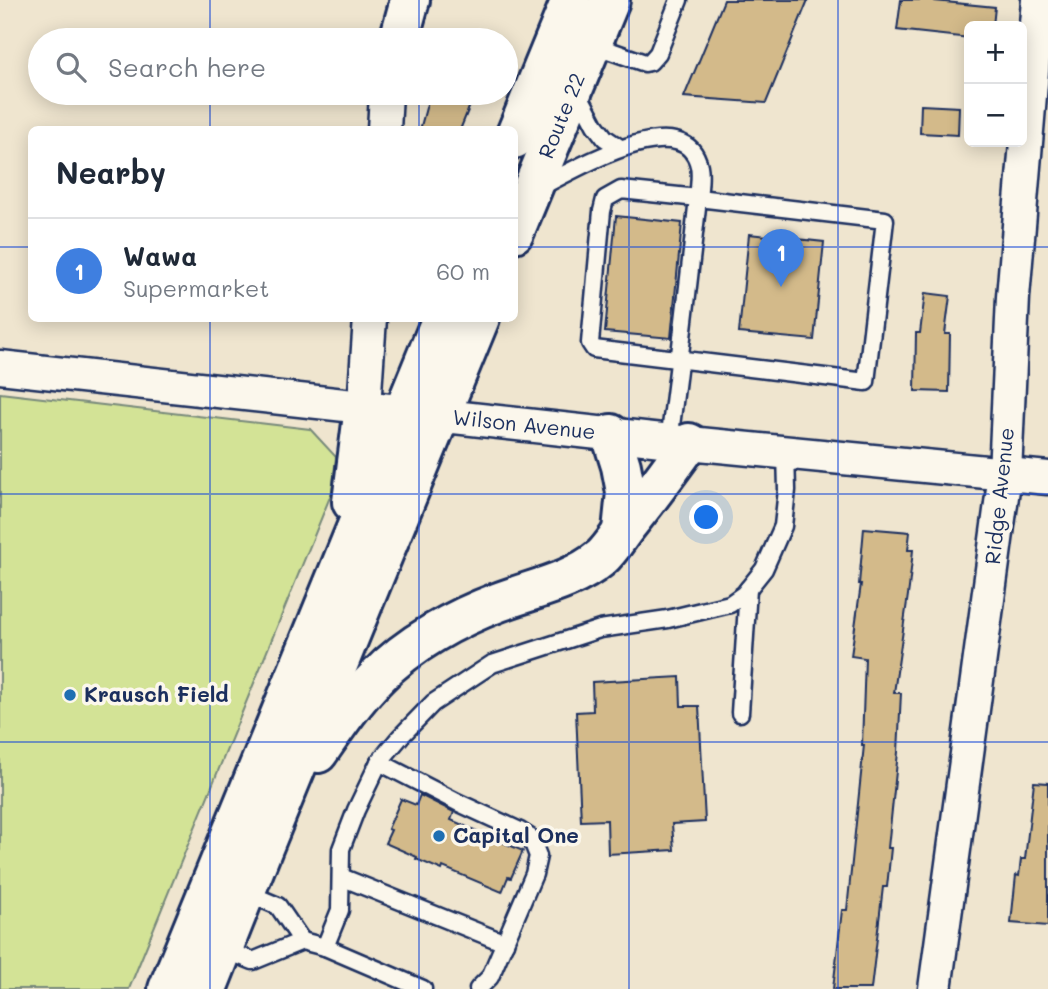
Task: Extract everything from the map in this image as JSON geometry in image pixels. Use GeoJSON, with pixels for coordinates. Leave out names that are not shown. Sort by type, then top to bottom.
{"type":"FeatureCollection","features":[{"type":"Feature","properties":{"kind":"highway"},"geometry":{"type":"LineString","coordinates":[[402,28],[410,0]]}},
{"type":"Feature","properties":{"kind":"highway"},"geometry":{"type":"LineString","coordinates":[[518,129],[571,0]]}},
{"type":"Feature","properties":{"kind":"highway","name":"Route 22"},"geometry":{"type":"LineString","coordinates":[[518,223],[610,0]]}},
{"type":"Feature","properties":{"kind":"highway"},"geometry":{"type":"LineString","coordinates":[[207,989],[263,849],[422,414],[441,322]]}},
{"type":"Feature","properties":{"kind":"highway"},"geometry":{"type":"LineString","coordinates":[[168,989],[346,553],[422,414],[478,322]]}},
{"type":"Feature","properties":{"kind":"highway"},"geometry":{"type":"LineString","coordinates":[[346,553],[364,407]]}},
{"type":"Feature","properties":{"kind":"highway"},"geometry":{"type":"LineString","coordinates":[[611,434],[626,492],[622,531]]}},
{"type":"Feature","properties":{"kind":"highway"},"geometry":{"type":"LineString","coordinates":[[263,849],[306,770],[353,704],[378,675],[415,644],[443,628],[497,603],[582,572],[603,556],[662,481],[679,442]]}},
{"type":"Feature","properties":{"kind":"street"},"geometry":{"type":"LineString","coordinates":[[392,28],[394,0]]}},
{"type":"Feature","properties":{"kind":"street","name":"Ridge Avenue"},"geometry":{"type":"LineString","coordinates":[[935,989],[1005,474],[1013,296],[1038,0]]}},
{"type":"Feature","properties":{"kind":"street"},"geometry":{"type":"LineString","coordinates":[[384,126],[385,105]]}},
{"type":"Feature","properties":{"kind":"street"},"geometry":{"type":"LineString","coordinates":[[364,407],[370,322]]}},
{"type":"Feature","properties":{"kind":"street","name":"Wilson Avenue"},"geometry":{"type":"LineString","coordinates":[[0,367],[679,442],[1048,478]]}},
{"type":"Feature","properties":{"kind":"lane"},"geometry":{"type":"LineString","coordinates":[[592,44],[645,63],[650,62],[659,53],[679,0]]}},
{"type":"Feature","properties":{"kind":"lane"},"geometry":{"type":"LineString","coordinates":[[575,86],[595,125],[605,138],[620,148]]}},
{"type":"Feature","properties":{"kind":"lane"},"geometry":{"type":"LineString","coordinates":[[531,191],[620,148],[655,139],[674,140],[693,153],[699,166],[698,198],[686,239],[680,296],[679,442]]}},
{"type":"Feature","properties":{"kind":"lane"},"geometry":{"type":"LineString","coordinates":[[621,190],[698,198],[885,220],[866,382],[594,349],[590,343],[598,314],[607,231],[605,200],[621,190]]}},
{"type":"Feature","properties":{"kind":"lane"},"geometry":{"type":"LineString","coordinates":[[325,947],[340,910],[341,849],[379,762],[400,737],[433,703],[492,664],[600,629],[668,619],[730,604],[744,594],[765,569],[783,526],[787,490],[786,452]]}},
{"type":"Feature","properties":{"kind":"lane"},"geometry":{"type":"LineString","coordinates":[[740,713],[748,589]]}},
{"type":"Feature","properties":{"kind":"lane"},"geometry":{"type":"LineString","coordinates":[[379,762],[531,838],[537,856],[534,874],[490,977],[478,989]]}},
{"type":"Feature","properties":{"kind":"lane"},"geometry":{"type":"LineString","coordinates":[[341,877],[505,943]]}},
{"type":"Feature","properties":{"kind":"lane"},"geometry":{"type":"LineString","coordinates":[[245,892],[278,906],[302,941]]}},
{"type":"Feature","properties":{"kind":"lane"},"geometry":{"type":"LineString","coordinates":[[223,949],[253,961],[302,941],[325,947],[423,989]]}},
{"type":"Feature","properties":{"kind":"green space"},"geometry":{"type":"Polygon","coordinates":[[[0,393],[310,429],[336,457],[332,492],[129,989],[0,989],[0,393]]]}},
{"type":"Feature","properties":{"kind":"building"},"geometry":{"type":"Polygon","coordinates":[[[724,0],[808,0],[766,103],[684,97],[724,0]]]}},
{"type":"Feature","properties":{"kind":"building"},"geometry":{"type":"Polygon","coordinates":[[[901,0],[935,0],[995,7],[994,21],[964,21],[964,37],[897,30],[901,0]]]}},
{"type":"Feature","properties":{"kind":"building"},"geometry":{"type":"Polygon","coordinates":[[[427,105],[470,105],[462,126],[421,126],[427,105]]]}},
{"type":"Feature","properties":{"kind":"building"},"geometry":{"type":"Polygon","coordinates":[[[921,105],[959,107],[958,135],[920,133],[921,105]]]}},
{"type":"Feature","properties":{"kind":"building"},"geometry":{"type":"Polygon","coordinates":[[[616,216],[682,223],[671,338],[605,332],[616,216]]]}},
{"type":"Feature","properties":{"kind":"building"},"geometry":{"type":"Polygon","coordinates":[[[749,234],[824,242],[814,340],[739,333],[749,234]]]}},
{"type":"Feature","properties":{"kind":"building"},"geometry":{"type":"Polygon","coordinates":[[[925,293],[950,296],[945,334],[950,334],[949,392],[915,391],[916,333],[920,333],[925,293]]]}},
{"type":"Feature","properties":{"kind":"building"},"geometry":{"type":"Polygon","coordinates":[[[864,528],[910,532],[908,550],[913,550],[894,693],[901,693],[888,848],[891,848],[887,887],[883,887],[871,989],[833,989],[842,910],[847,910],[864,745],[865,658],[851,656],[861,584],[864,528]]]}},
{"type":"Feature","properties":{"kind":"building"},"geometry":{"type":"Polygon","coordinates":[[[680,677],[681,706],[699,706],[705,822],[672,824],[674,850],[608,854],[607,820],[581,821],[576,712],[593,711],[592,682],[680,677]]]}},
{"type":"Feature","properties":{"kind":"building"},"geometry":{"type":"Polygon","coordinates":[[[1034,782],[1048,783],[1048,926],[1011,923],[1016,875],[1019,876],[1021,859],[1025,859],[1034,782]]]}},
{"type":"Feature","properties":{"kind":"building","name":"Capital One"},"geometry":{"type":"Polygon","coordinates":[[[420,795],[454,812],[451,820],[523,851],[502,892],[443,867],[442,870],[385,843],[401,799],[416,805],[420,795]]]}},
{"type":"Feature","properties":{"kind":"place","name":"Wawa"},"geometry":{"type":"Point","coordinates":[781,287]}},
{"type":"Feature","properties":{"kind":"place","name":"Krausch Field"},"geometry":{"type":"Point","coordinates":[70,695]}},
{"type":"Feature","properties":{"kind":"place","name":"Capital One"},"geometry":{"type":"Point","coordinates":[439,836]}}]}
